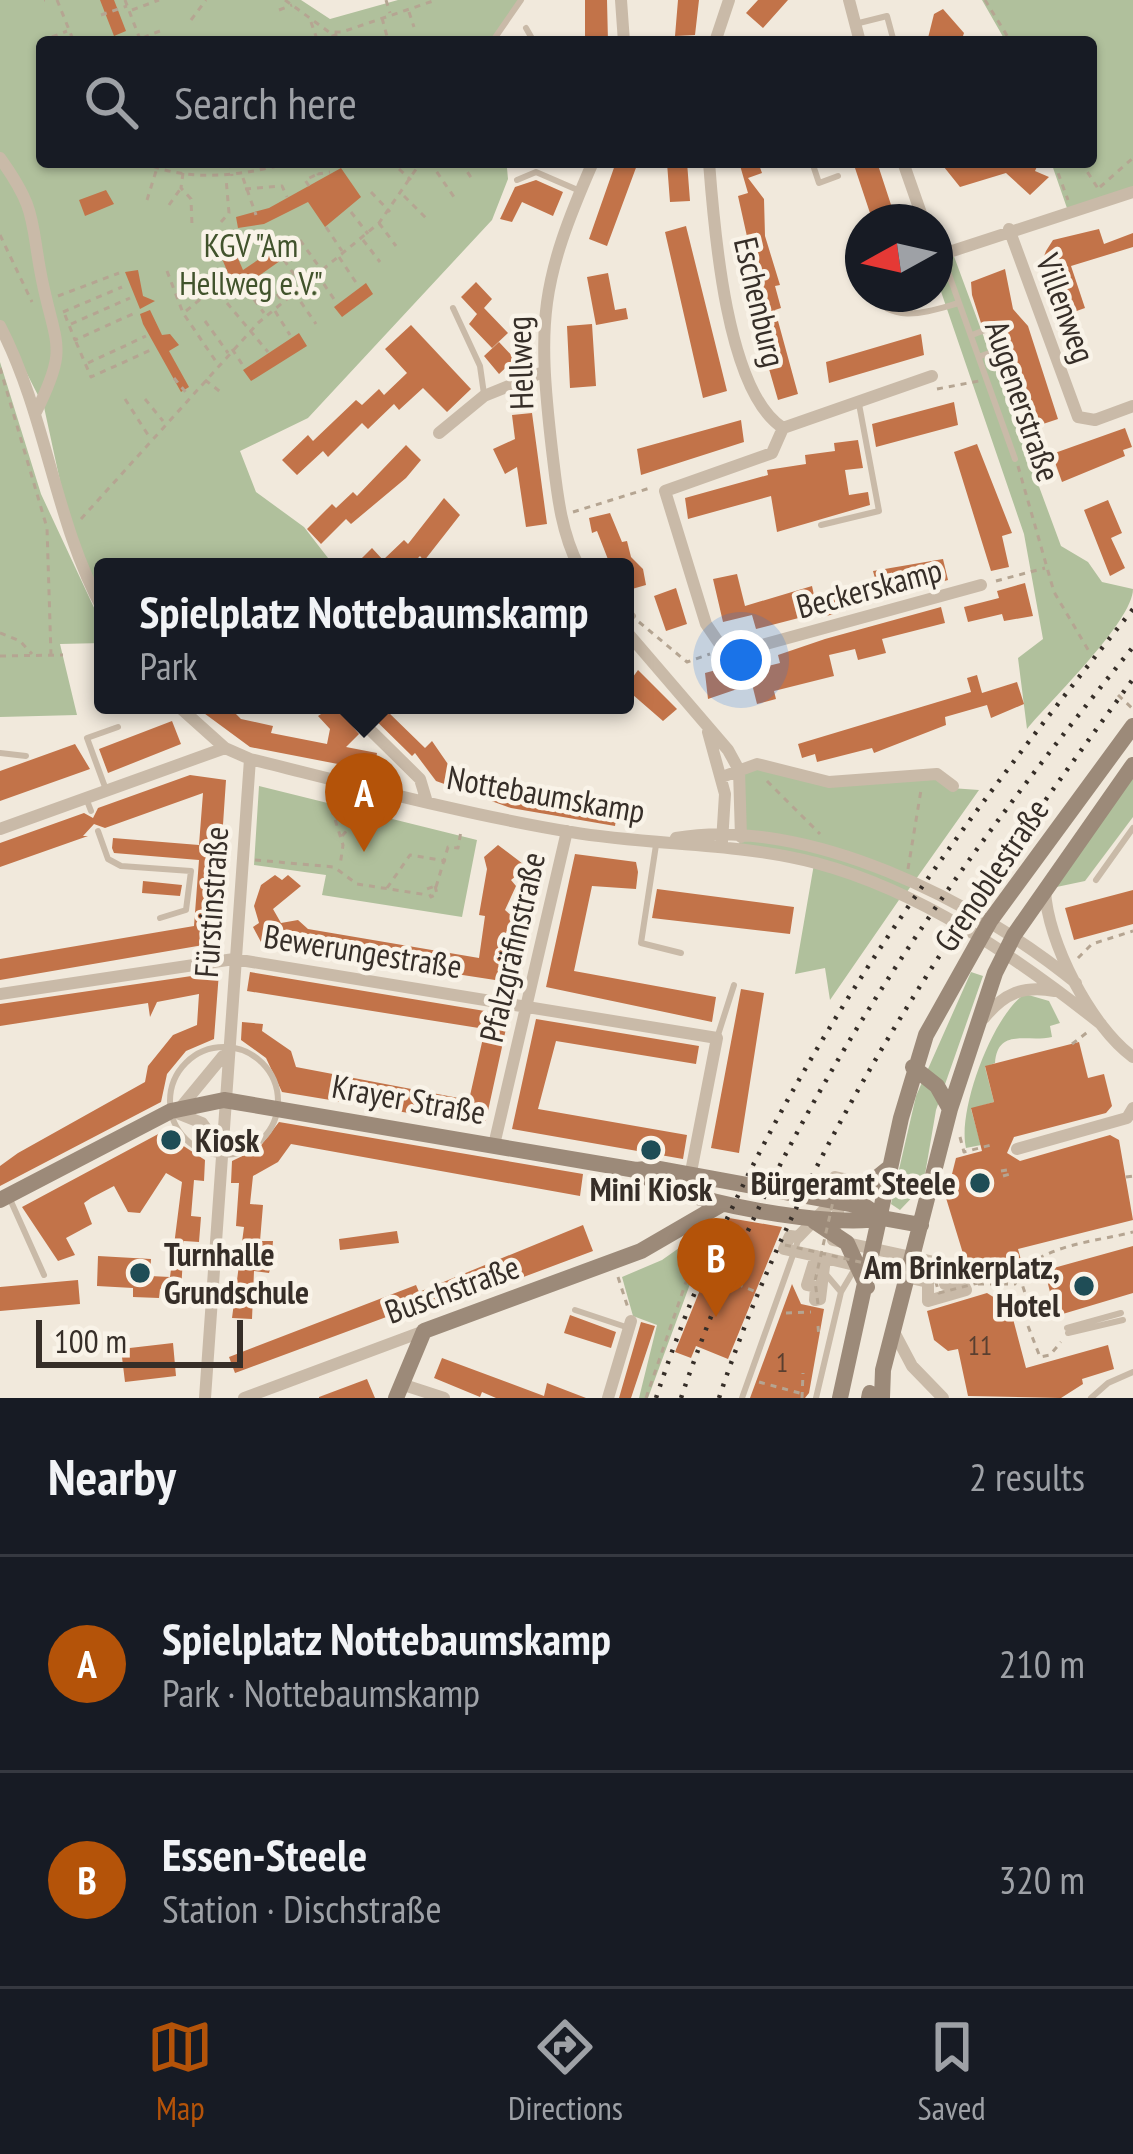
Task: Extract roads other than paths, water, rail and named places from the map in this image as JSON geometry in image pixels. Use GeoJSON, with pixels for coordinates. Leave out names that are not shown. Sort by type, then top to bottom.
{"type":"FeatureCollection","features":[{"type":"Feature","properties":{"kind":"main road","name":"Grenoblestraße"},"geometry":{"type":"LineString","coordinates":[[842,1391],[868,1288],[867,1260],[882,1218],[914,1067],[989,921],[1133,726]]}},
{"type":"Feature","properties":{"kind":"main road","name":"Grenoblestraße"},"geometry":{"type":"LineString","coordinates":[[878,1397],[950,1109],[1004,954],[1133,765]]}},
{"type":"Feature","properties":{"kind":"main road"},"geometry":{"type":"LineString","coordinates":[[914,1067],[938,1086],[950,1109]]}},
{"type":"Feature","properties":{"kind":"main road","name":"Krayer Straße"},"geometry":{"type":"LineString","coordinates":[[4,1199],[176,1109],[224,1100],[716,1180],[815,1205],[867,1260]]}},
{"type":"Feature","properties":{"kind":"main road"},"geometry":{"type":"LineString","coordinates":[[815,1205],[858,1193],[890,1168]]}},
{"type":"Feature","properties":{"kind":"main road","name":"Krayer Straße"},"geometry":{"type":"LineString","coordinates":[[636,1170],[678,1192],[722,1204],[866,1207],[882,1218],[921,1225]]}},
{"type":"Feature","properties":{"kind":"main road"},"geometry":{"type":"LineString","coordinates":[[685,1225],[678,1192],[716,1180]]}},
{"type":"Feature","properties":{"kind":"main road","name":"Buschstraße"},"geometry":{"type":"LineString","coordinates":[[424,1331],[641,1251],[722,1204]]}},
{"type":"Feature","properties":{"kind":"main road"},"geometry":{"type":"LineString","coordinates":[[399,1391],[424,1331]]}},
{"type":"Feature","properties":{"kind":"street"},"geometry":{"type":"LineString","coordinates":[[621,0],[624,36]]}},
{"type":"Feature","properties":{"kind":"street"},"geometry":{"type":"LineString","coordinates":[[717,36],[729,0]]}},
{"type":"Feature","properties":{"kind":"street"},"geometry":{"type":"LineString","coordinates":[[848,0],[858,36]]}},
{"type":"Feature","properties":{"kind":"street"},"geometry":{"type":"LineString","coordinates":[[0,158],[33,209],[42,279],[59,344],[52,380],[35,414]]}},
{"type":"Feature","properties":{"kind":"street","name":"Hellweg"},"geometry":{"type":"LineString","coordinates":[[576,558],[560,517],[543,372],[547,284],[590,168]]}},
{"type":"Feature","properties":{"kind":"street","name":"Eschenburg"},"geometry":{"type":"LineString","coordinates":[[710,168],[739,349],[757,401],[783,428]]}},
{"type":"Feature","properties":{"kind":"street"},"geometry":{"type":"LineString","coordinates":[[906,168],[918,204]]}},
{"type":"Feature","properties":{"kind":"street","name":"Villenweg"},"geometry":{"type":"LineString","coordinates":[[953,249],[1076,209],[1101,194],[1133,192]]}},
{"type":"Feature","properties":{"kind":"street","name":"Villenweg"},"geometry":{"type":"LineString","coordinates":[[1009,230],[1078,417],[1095,420],[1133,406]]}},
{"type":"Feature","properties":{"kind":"street"},"geometry":{"type":"LineString","coordinates":[[0,326],[35,414],[67,533],[94,591]]}},
{"type":"Feature","properties":{"kind":"street"},"geometry":{"type":"LineString","coordinates":[[439,433],[484,396],[543,372]]}},
{"type":"Feature","properties":{"kind":"street"},"geometry":{"type":"LineString","coordinates":[[783,428],[932,376]]}},
{"type":"Feature","properties":{"kind":"street","name":"Beckerskamp"},"geometry":{"type":"LineString","coordinates":[[783,428],[772,453],[664,491],[706,624],[723,649],[744,650],[981,585]]}},
{"type":"Feature","properties":{"kind":"street"},"geometry":{"type":"LineString","coordinates":[[634,641],[708,732],[722,777],[726,843]]}},
{"type":"Feature","properties":{"kind":"street","name":"Nottebaumskamp"},"geometry":{"type":"LineString","coordinates":[[188,714],[225,748],[250,758],[567,831],[726,843],[844,872],[896,893],[980,938],[1101,1024]]}},
{"type":"Feature","properties":{"kind":"street","name":"Nottebaumskamp"},"geometry":{"type":"LineString","coordinates":[[354,714],[420,779],[426,800]]}},
{"type":"Feature","properties":{"kind":"street"},"geometry":{"type":"LineString","coordinates":[[708,732],[719,737],[745,768],[742,834]]}},
{"type":"Feature","properties":{"kind":"street"},"geometry":{"type":"LineString","coordinates":[[0,829],[88,805],[107,791],[225,748]]}},
{"type":"Feature","properties":{"kind":"street","name":"Fürstinstraße"},"geometry":{"type":"LineString","coordinates":[[205,1398],[250,758]]}},
{"type":"Feature","properties":{"kind":"street"},"geometry":{"type":"LineString","coordinates":[[722,777],[745,768],[829,782],[937,774],[953,786]]}},
{"type":"Feature","properties":{"kind":"street","name":"Pfalzgräfinstraße"},"geometry":{"type":"LineString","coordinates":[[494,1145],[567,831]]}},
{"type":"Feature","properties":{"kind":"street","name":"Nottebaumskamp"},"geometry":{"type":"LineString","coordinates":[[726,843],[742,834],[829,852],[989,921],[1076,983]]}},
{"type":"Feature","properties":{"kind":"street"},"geometry":{"type":"LineString","coordinates":[[1045,889],[1049,934],[1101,1024],[1133,1058]]}},
{"type":"Feature","properties":{"kind":"street","name":"Bewerungestraße"},"geometry":{"type":"LineString","coordinates":[[0,994],[234,959],[527,1003],[717,1038]]}},
{"type":"Feature","properties":{"kind":"street"},"geometry":{"type":"LineString","coordinates":[[976,1028],[1013,992],[1033,986],[1061,992]]}},
{"type":"Feature","properties":{"kind":"street"},"geometry":{"type":"LineString","coordinates":[[678,1192],[692,1175],[717,1038]]}},
{"type":"Feature","properties":{"kind":"street"},"geometry":{"type":"LineString","coordinates":[[221,1152],[202,1123],[176,1109],[206,1083],[227,1048]]}},
{"type":"Feature","properties":{"kind":"street"},"geometry":{"type":"LineString","coordinates":[[1020,1144],[1130,1113],[1133,1134]]}},
{"type":"Feature","properties":{"kind":"street"},"geometry":{"type":"LineString","coordinates":[[844,1179],[833,1240],[939,1263],[945,1284],[961,1280],[965,1286],[963,1292],[928,1300],[928,1282],[825,1258],[812,1307],[816,1287],[807,1285],[816,1256],[784,1249],[827,1207],[832,1182],[844,1179]]}},
{"type":"Feature","properties":{"kind":"street"},"geometry":{"type":"LineString","coordinates":[[608,1398],[630,1324]]}},
{"type":"Feature","properties":{"kind":"street"},"geometry":{"type":"LineString","coordinates":[[893,1330],[913,1366],[944,1398]]}},
{"type":"Feature","properties":{"kind":"street","name":"Buschstraße"},"geometry":{"type":"LineString","coordinates":[[244,1398],[424,1331]]}},
{"type":"Feature","properties":{"kind":"street"},"geometry":{"type":"LineString","coordinates":[[399,1391],[444,1398]]}},
{"type":"Feature","properties":{"kind":"street"},"geometry":{"type":"LineString","coordinates":[[842,1391],[878,1397]]}},
{"type":"Feature","properties":{"kind":"lane"},"geometry":{"type":"LineString","coordinates":[[496,36],[521,0]]}},
{"type":"Feature","properties":{"kind":"lane"},"geometry":{"type":"LineString","coordinates":[[854,24],[886,16],[892,36]]}},
{"type":"Feature","properties":{"kind":"lane"},"geometry":{"type":"LineString","coordinates":[[526,28],[531,36]]}},
{"type":"Feature","properties":{"kind":"lane"},"geometry":{"type":"LineString","coordinates":[[814,168],[819,183],[838,176]]}},
{"type":"Feature","properties":{"kind":"lane"},"geometry":{"type":"LineString","coordinates":[[517,180],[536,172],[580,191]]}},
{"type":"Feature","properties":{"kind":"lane","name":"Augenerstraße"},"geometry":{"type":"LineString","coordinates":[[953,287],[1015,460]]}},
{"type":"Feature","properties":{"kind":"lane"},"geometry":{"type":"LineString","coordinates":[[953,304],[960,302]]}},
{"type":"Feature","properties":{"kind":"lane"},"geometry":{"type":"LineString","coordinates":[[453,308],[480,366],[484,396]]}},
{"type":"Feature","properties":{"kind":"lane"},"geometry":{"type":"LineString","coordinates":[[889,312],[928,312]]}},
{"type":"Feature","properties":{"kind":"lane"},"geometry":{"type":"LineString","coordinates":[[972,335],[990,328]]}},
{"type":"Feature","properties":{"kind":"lane"},"geometry":{"type":"LineString","coordinates":[[980,356],[992,352]]}},
{"type":"Feature","properties":{"kind":"lane"},"geometry":{"type":"LineString","coordinates":[[820,525],[879,511],[859,404]]}},
{"type":"Feature","properties":{"kind":"lane"},"geometry":{"type":"LineString","coordinates":[[107,791],[87,738],[118,727]]}},
{"type":"Feature","properties":{"kind":"lane"},"geometry":{"type":"LineString","coordinates":[[0,753],[26,756]]}},
{"type":"Feature","properties":{"kind":"lane"},"geometry":{"type":"LineString","coordinates":[[1096,880],[1133,828]]}},
{"type":"Feature","properties":{"kind":"lane"},"geometry":{"type":"LineString","coordinates":[[98,831],[108,859],[122,866],[191,871],[186,910],[160,918]]}},
{"type":"Feature","properties":{"kind":"lane"},"geometry":{"type":"LineString","coordinates":[[657,841],[641,943],[681,953]]}},
{"type":"Feature","properties":{"kind":"lane"},"geometry":{"type":"LineString","coordinates":[[717,1038],[734,985]]}},
{"type":"Feature","properties":{"kind":"lane"},"geometry":{"type":"LineString","coordinates":[[227,1048],[265,1065],[277,1105],[274,1121],[256,1147],[221,1152],[184,1140],[173,1076],[191,1056],[227,1048]]}},
{"type":"Feature","properties":{"kind":"lane"},"geometry":{"type":"LineString","coordinates":[[4,1199],[44,1274]]}},
{"type":"Feature","properties":{"kind":"lane"},"geometry":{"type":"LineString","coordinates":[[742,1398],[815,1205]]}},
{"type":"Feature","properties":{"kind":"lane"},"geometry":{"type":"LineString","coordinates":[[816,1398],[841,1292],[867,1260]]}},
{"type":"Feature","properties":{"kind":"lane"},"geometry":{"type":"LineString","coordinates":[[788,1272],[822,1270],[841,1292]]}},
{"type":"Feature","properties":{"kind":"lane"},"geometry":{"type":"LineString","coordinates":[[575,1310],[630,1324]]}},
{"type":"Feature","properties":{"kind":"lane"},"geometry":{"type":"LineString","coordinates":[[1066,1334],[1122,1317]]}},
{"type":"Feature","properties":{"kind":"lane"},"geometry":{"type":"LineString","coordinates":[[1091,1398],[1108,1382],[1133,1372]]}},
{"type":"Feature","properties":{"kind":"lane"},"geometry":{"type":"LineString","coordinates":[[821,1377],[842,1391]]}},
{"type":"Feature","properties":{"kind":"railway"},"geometry":{"type":"LineString","coordinates":[[656,1398],[697,1287],[745,1181],[858,982],[989,794],[1133,609]]}},
{"type":"Feature","properties":{"kind":"railway"},"geometry":{"type":"LineString","coordinates":[[681,1398],[720,1294],[817,1096],[933,911],[1133,647]]}},
{"type":"Feature","properties":{"kind":"railway"},"geometry":{"type":"LineString","coordinates":[[719,1398],[755,1300],[845,1113],[953,935],[1133,679]]}},
{"type":"Feature","properties":{"kind":"place","name":"Spielplatz Nottebaumskamp"},"geometry":{"type":"Point","coordinates":[364,852]}},
{"type":"Feature","properties":{"kind":"place","name":"Kiosk"},"geometry":{"type":"Point","coordinates":[171,1140]}},
{"type":"Feature","properties":{"kind":"place","name":"Mini Kiosk"},"geometry":{"type":"Point","coordinates":[651,1150]}},
{"type":"Feature","properties":{"kind":"place","name":"Bürgeramt Steele"},"geometry":{"type":"Point","coordinates":[980,1183]}},
{"type":"Feature","properties":{"kind":"place","name":"Turnhalle Grundschule"},"geometry":{"type":"Point","coordinates":[140,1273]}},
{"type":"Feature","properties":{"kind":"place","name":"Am Brinkerplatz, Hotel"},"geometry":{"type":"Point","coordinates":[1084,1286]}},
{"type":"Feature","properties":{"kind":"place","name":"Essen-Steele"},"geometry":{"type":"Point","coordinates":[716,1317]}},
{"type":"Feature","properties":{"kind":"park label","name":"KGV \"Am Hellweg e.V.\""},"geometry":{"type":"Point","coordinates":[251,264]}}]}
